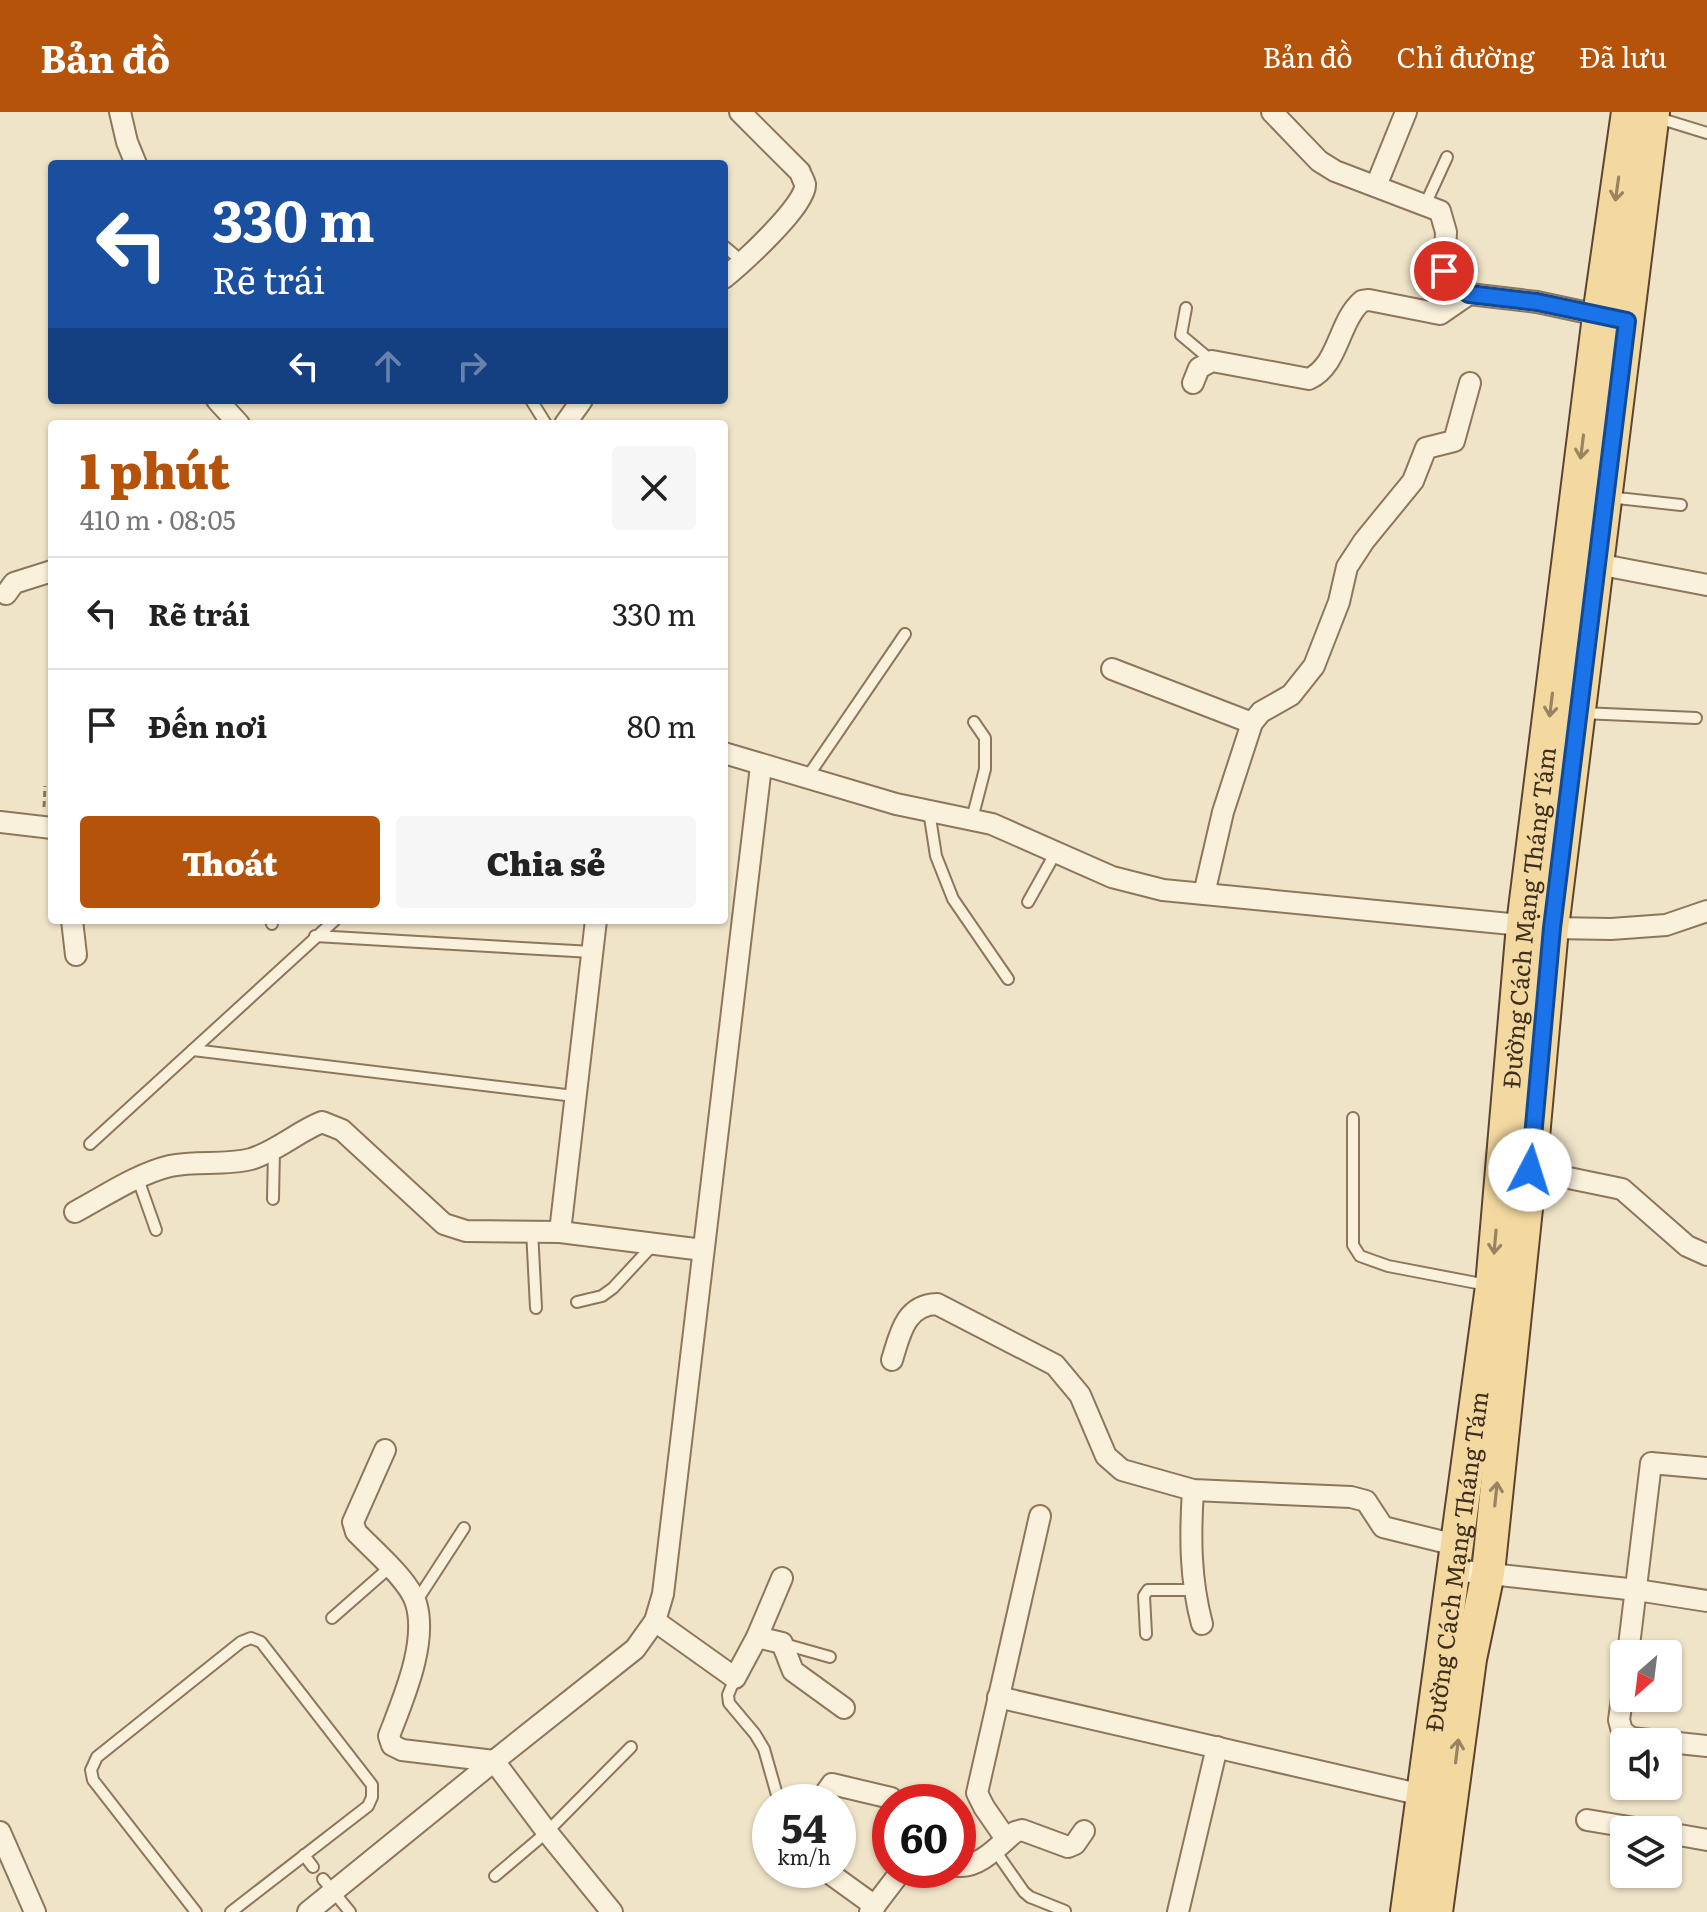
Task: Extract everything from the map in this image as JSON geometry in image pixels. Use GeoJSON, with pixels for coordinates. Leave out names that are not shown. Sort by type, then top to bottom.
{"type":"FeatureCollection","features":[{"type":"Feature","properties":{"kind":"main road","name":"Đường Cách Mạng Tháng Tám"},"geometry":{"type":"LineString","coordinates":[[1407,1912],[1437,1799],[1488,1573],[1504,1286],[1538,926],[1613,318],[1644,113]]}},
{"type":"Feature","properties":{"kind":"main road","name":"Đường Cách Mạng Tháng Tám"},"geometry":{"type":"LineString","coordinates":[[1436,1912],[1437,1799],[1455,1558],[1504,1286],[1530,1170],[1538,926],[1578,713],[1597,564],[1605,497],[1613,318]]}},
{"type":"Feature","properties":{"kind":"street"},"geometry":{"type":"LineString","coordinates":[[120,112],[134,160]]}},
{"type":"Feature","properties":{"kind":"street"},"geometry":{"type":"LineString","coordinates":[[728,275],[786,218],[803,193],[805,183],[800,172],[740,112]]}},
{"type":"Feature","properties":{"kind":"street"},"geometry":{"type":"LineString","coordinates":[[1272,112],[1319,161],[1335,171],[1440,211],[1444,219],[1444,271],[1455,285],[1469,294],[1537,302],[1613,318]]}},
{"type":"Feature","properties":{"kind":"street"},"geometry":{"type":"LineString","coordinates":[[1376,186],[1406,112]]}},
{"type":"Feature","properties":{"kind":"street"},"geometry":{"type":"LineString","coordinates":[[1193,383],[1199,368],[1212,361],[1309,379],[1320,374],[1354,307],[1362,301],[1440,314],[1469,294]]}},
{"type":"Feature","properties":{"kind":"street"},"geometry":{"type":"LineString","coordinates":[[1204,894],[1223,812],[1252,723],[1261,712],[1291,695],[1314,666],[1339,602],[1347,567],[1413,481],[1426,448],[1454,441],[1470,383]]}},
{"type":"Feature","properties":{"kind":"street"},"geometry":{"type":"LineString","coordinates":[[221,404],[235,420]]}},
{"type":"Feature","properties":{"kind":"street"},"geometry":{"type":"LineString","coordinates":[[1597,564],[1707,585]]}},
{"type":"Feature","properties":{"kind":"street"},"geometry":{"type":"LineString","coordinates":[[6,594],[14,583],[48,572]]}},
{"type":"Feature","properties":{"kind":"street"},"geometry":{"type":"LineString","coordinates":[[1112,669],[1252,723]]}},
{"type":"Feature","properties":{"kind":"street"},"geometry":{"type":"LineString","coordinates":[[728,754],[896,804],[992,824],[1112,877],[1163,890],[1538,926],[1611,929],[1666,925],[1707,911]]}},
{"type":"Feature","properties":{"kind":"street"},"geometry":{"type":"LineString","coordinates":[[308,1912],[328,1885],[494,1761],[635,1649],[655,1621],[663,1594],[761,766]]}},
{"type":"Feature","properties":{"kind":"street"},"geometry":{"type":"LineString","coordinates":[[0,822],[48,827]]}},
{"type":"Feature","properties":{"kind":"street"},"geometry":{"type":"LineString","coordinates":[[72,924],[76,955]]}},
{"type":"Feature","properties":{"kind":"street"},"geometry":{"type":"LineString","coordinates":[[560,1232],[596,924]]}},
{"type":"Feature","properties":{"kind":"street"},"geometry":{"type":"LineString","coordinates":[[75,1212],[168,1167],[250,1159],[274,1150],[304,1129],[322,1122],[342,1130],[444,1224],[466,1231],[560,1232],[703,1250]]}},
{"type":"Feature","properties":{"kind":"street"},"geometry":{"type":"LineString","coordinates":[[1530,1170],[1622,1189],[1687,1246],[1707,1255]]}},
{"type":"Feature","properties":{"kind":"street"},"geometry":{"type":"LineString","coordinates":[[892,1360],[901,1331],[913,1311],[923,1304],[937,1304],[1055,1365],[1080,1395],[1106,1456],[1122,1470],[1193,1490],[1351,1497],[1366,1501],[1383,1527],[1488,1573],[1707,1601]]}},
{"type":"Feature","properties":{"kind":"street"},"geometry":{"type":"LineString","coordinates":[[385,1450],[353,1522],[356,1532],[405,1584],[416,1602],[418,1619],[414,1670],[389,1736],[392,1745],[402,1750],[494,1761],[607,1905],[584,1912]]}},
{"type":"Feature","properties":{"kind":"street"},"geometry":{"type":"LineString","coordinates":[[1630,1640],[1651,1463],[1707,1468]]}},
{"type":"Feature","properties":{"kind":"street"},"geometry":{"type":"LineString","coordinates":[[1193,1490],[1190,1535],[1193,1590],[1202,1624]]}},
{"type":"Feature","properties":{"kind":"street"},"geometry":{"type":"LineString","coordinates":[[1000,1844],[977,1793],[1040,1516]]}},
{"type":"Feature","properties":{"kind":"street"},"geometry":{"type":"LineString","coordinates":[[655,1621],[735,1678],[757,1637],[782,1578]]}},
{"type":"Feature","properties":{"kind":"street"},"geometry":{"type":"LineString","coordinates":[[757,1637],[782,1643],[793,1671],[844,1708]]}},
{"type":"Feature","properties":{"kind":"street"},"geometry":{"type":"LineString","coordinates":[[998,1697],[1437,1799]]}},
{"type":"Feature","properties":{"kind":"street"},"geometry":{"type":"LineString","coordinates":[[1620,1712],[1622,1731],[1631,1738],[1707,1746]]}},
{"type":"Feature","properties":{"kind":"street"},"geometry":{"type":"LineString","coordinates":[[1178,1912],[1217,1747]]}},
{"type":"Feature","properties":{"kind":"street"},"geometry":{"type":"LineString","coordinates":[[1587,1820],[1610,1824]]}},
{"type":"Feature","properties":{"kind":"street"},"geometry":{"type":"LineString","coordinates":[[976,1861],[1022,1830],[1068,1847],[1075,1844],[1084,1831]]}},
{"type":"Feature","properties":{"kind":"street"},"geometry":{"type":"LineString","coordinates":[[0,1832],[35,1912]]}},
{"type":"Feature","properties":{"kind":"street"},"geometry":{"type":"LineString","coordinates":[[1682,1836],[1707,1840]]}},
{"type":"Feature","properties":{"kind":"street"},"geometry":{"type":"LineString","coordinates":[[847,1888],[872,1909],[888,1888]]}},
{"type":"Feature","properties":{"kind":"lane"},"geometry":{"type":"LineString","coordinates":[[1644,113],[1707,133]]}},
{"type":"Feature","properties":{"kind":"lane"},"geometry":{"type":"LineString","coordinates":[[1425,205],[1447,157]]}},
{"type":"Feature","properties":{"kind":"lane"},"geometry":{"type":"LineString","coordinates":[[728,249],[743,262]]}},
{"type":"Feature","properties":{"kind":"lane"},"geometry":{"type":"LineString","coordinates":[[1186,308],[1181,335],[1212,361]]}},
{"type":"Feature","properties":{"kind":"lane"},"geometry":{"type":"LineString","coordinates":[[1605,497],[1681,505]]}},
{"type":"Feature","properties":{"kind":"lane"},"geometry":{"type":"LineString","coordinates":[[806,779],[905,634]]}},
{"type":"Feature","properties":{"kind":"lane"},"geometry":{"type":"LineString","coordinates":[[1578,713],[1696,718]]}},
{"type":"Feature","properties":{"kind":"lane"},"geometry":{"type":"LineString","coordinates":[[972,819],[985,769],[985,738],[974,722]]}},
{"type":"Feature","properties":{"kind":"lane"},"geometry":{"type":"LineString","coordinates":[[929,811],[936,856],[953,899],[1008,979]]}},
{"type":"Feature","properties":{"kind":"lane"},"geometry":{"type":"LineString","coordinates":[[1028,902],[1056,852]]}},
{"type":"Feature","properties":{"kind":"lane"},"geometry":{"type":"LineString","coordinates":[[90,1144],[330,924]]}},
{"type":"Feature","properties":{"kind":"lane"},"geometry":{"type":"LineString","coordinates":[[315,936],[592,952]]}},
{"type":"Feature","properties":{"kind":"lane"},"geometry":{"type":"LineString","coordinates":[[193,1050],[574,1096]]}},
{"type":"Feature","properties":{"kind":"lane"},"geometry":{"type":"LineString","coordinates":[[1353,1118],[1353,1245],[1360,1256],[1388,1266],[1504,1286]]}},
{"type":"Feature","properties":{"kind":"lane"},"geometry":{"type":"LineString","coordinates":[[273,1199],[274,1150]]}},
{"type":"Feature","properties":{"kind":"lane"},"geometry":{"type":"LineString","coordinates":[[138,1179],[156,1230]]}},
{"type":"Feature","properties":{"kind":"lane"},"geometry":{"type":"LineString","coordinates":[[532,1230],[536,1308]]}},
{"type":"Feature","properties":{"kind":"lane"},"geometry":{"type":"LineString","coordinates":[[577,1302],[602,1296],[613,1288],[654,1244]]}},
{"type":"Feature","properties":{"kind":"lane"},"geometry":{"type":"LineString","coordinates":[[416,1602],[464,1528]]}},
{"type":"Feature","properties":{"kind":"lane"},"geometry":{"type":"LineString","coordinates":[[332,1618],[389,1568]]}},
{"type":"Feature","properties":{"kind":"lane"},"geometry":{"type":"LineString","coordinates":[[1146,1634],[1144,1596],[1148,1590],[1193,1590]]}},
{"type":"Feature","properties":{"kind":"lane"},"geometry":{"type":"LineString","coordinates":[[196,1912],[93,1780],[91,1770],[97,1757],[241,1642],[251,1638],[261,1642],[372,1785],[372,1797],[368,1806],[231,1912]]}},
{"type":"Feature","properties":{"kind":"lane"},"geometry":{"type":"LineString","coordinates":[[782,1643],[830,1657]]}},
{"type":"Feature","properties":{"kind":"lane"},"geometry":{"type":"LineString","coordinates":[[735,1678],[728,1695],[729,1703],[764,1749],[774,1784]]}},
{"type":"Feature","properties":{"kind":"lane"},"geometry":{"type":"LineString","coordinates":[[495,1876],[547,1832],[631,1747]]}},
{"type":"Feature","properties":{"kind":"lane"},"geometry":{"type":"LineString","coordinates":[[1000,1844],[1030,1897],[1065,1911]]}},
{"type":"Feature","properties":{"kind":"lane"},"geometry":{"type":"LineString","coordinates":[[304,1855],[313,1867]]}},
{"type":"Feature","properties":{"kind":"lane"},"geometry":{"type":"LineString","coordinates":[[328,1885],[350,1912]]}},
{"type":"Feature","properties":{"kind":"path"},"geometry":{"type":"LineString","coordinates":[[45,786],[48,817]]}},
{"type":"Feature","properties":{"kind":"route"},"geometry":{"type":"LineString","coordinates":[[1444,271],[1455,285],[1469,294],[1537,302],[1627,321],[1552,928],[1530,1170]]}}]}
